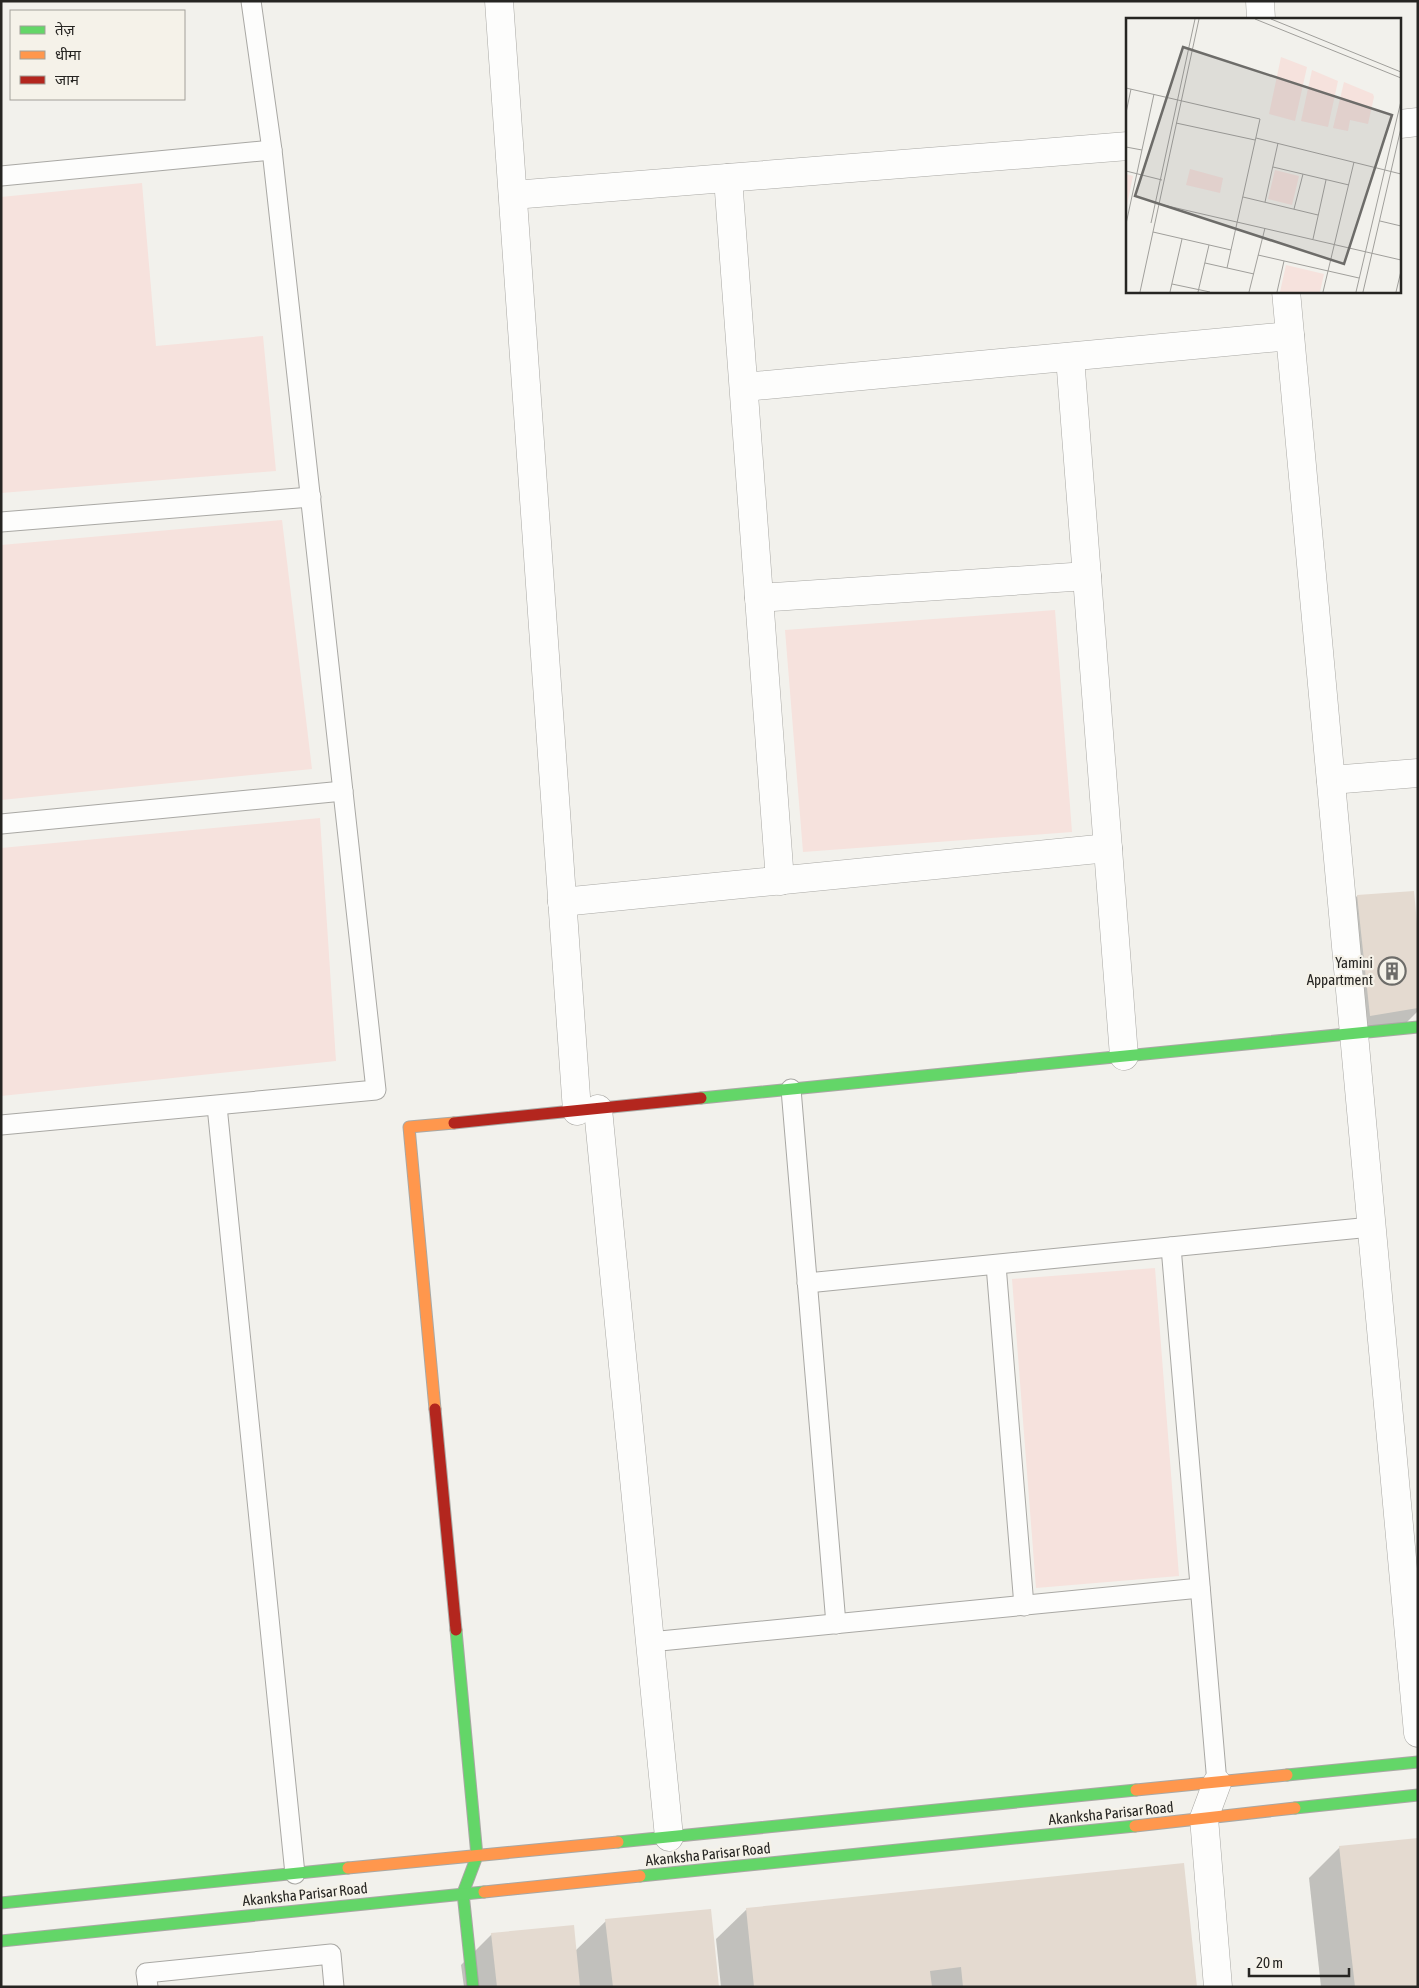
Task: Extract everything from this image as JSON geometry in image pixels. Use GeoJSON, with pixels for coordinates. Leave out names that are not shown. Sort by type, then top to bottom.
{"type":"FeatureCollection","features":[{"type":"Feature","properties":{"kind":"street"},"geometry":{"type":"LineString","coordinates":[[499,1],[562,902],[650,1642],[669,1837]]}},
{"type":"Feature","properties":{"kind":"street"},"geometry":{"type":"LineString","coordinates":[[1260,1],[1261,18]]}},
{"type":"Feature","properties":{"kind":"street"},"geometry":{"type":"LineString","coordinates":[[1402,124],[1418,122]]}},
{"type":"Feature","properties":{"kind":"street"},"geometry":{"type":"LineString","coordinates":[[513,195],[1126,146]]}},
{"type":"Feature","properties":{"kind":"street"},"geometry":{"type":"LineString","coordinates":[[728,178],[780,881]]}},
{"type":"Feature","properties":{"kind":"street"},"geometry":{"type":"LineString","coordinates":[[1286,292],[1418,1733]]}},
{"type":"Feature","properties":{"kind":"street"},"geometry":{"type":"LineString","coordinates":[[744,387],[1290,336]]}},
{"type":"Feature","properties":{"kind":"street"},"geometry":{"type":"LineString","coordinates":[[1070,356],[1124,1056]]}},
{"type":"Feature","properties":{"kind":"street"},"geometry":{"type":"LineString","coordinates":[[759,598],[1087,576]]}},
{"type":"Feature","properties":{"kind":"street"},"geometry":{"type":"LineString","coordinates":[[1331,780],[1418,773]]}},
{"type":"Feature","properties":{"kind":"street"},"geometry":{"type":"LineString","coordinates":[[562,902],[1108,848]]}},
{"type":"Feature","properties":{"kind":"street"},"geometry":{"type":"LineString","coordinates":[[473,1987],[463,1894],[477,1856],[409,1127],[1418,1027]]}},
{"type":"Feature","properties":{"kind":"street","name":"Akanksha Parisar Road"},"geometry":{"type":"LineString","coordinates":[[1,1903],[1418,1762]]}},
{"type":"Feature","properties":{"kind":"street"},"geometry":{"type":"LineString","coordinates":[[1217,1783],[1204,1818],[1218,1987]]}},
{"type":"Feature","properties":{"kind":"street","name":"Akanksha Parisar Road"},"geometry":{"type":"LineString","coordinates":[[1,1941],[1418,1795]]}},
{"type":"Feature","properties":{"kind":"lane"},"geometry":{"type":"LineString","coordinates":[[1,1125],[376,1090],[272,150],[251,1]]}},
{"type":"Feature","properties":{"kind":"lane"},"geometry":{"type":"LineString","coordinates":[[1,176],[272,150]]}},
{"type":"Feature","properties":{"kind":"lane"},"geometry":{"type":"LineString","coordinates":[[1,522],[311,497]]}},
{"type":"Feature","properties":{"kind":"lane"},"geometry":{"type":"LineString","coordinates":[[1,824],[343,791]]}},
{"type":"Feature","properties":{"kind":"lane"},"geometry":{"type":"LineString","coordinates":[[791,1089],[836,1624]]}},
{"type":"Feature","properties":{"kind":"lane"},"geometry":{"type":"LineString","coordinates":[[217,1106],[295,1874]]}},
{"type":"Feature","properties":{"kind":"lane"},"geometry":{"type":"LineString","coordinates":[[807,1283],[1372,1227]]}},
{"type":"Feature","properties":{"kind":"lane"},"geometry":{"type":"LineString","coordinates":[[1171,1247],[1217,1783]]}},
{"type":"Feature","properties":{"kind":"lane"},"geometry":{"type":"LineString","coordinates":[[996,1264],[1024,1606]]}},
{"type":"Feature","properties":{"kind":"lane"},"geometry":{"type":"LineString","coordinates":[[650,1642],[1200,1588]]}},
{"type":"Feature","properties":{"kind":"lane"},"geometry":{"type":"LineString","coordinates":[[148,1987],[146,1973],[331,1954],[334,1987]]}},
{"type":"Feature","properties":{"kind":"shaded area"},"geometry":{"type":"Polygon","coordinates":[[[142,183],[156,346],[263,336],[276,471],[1,493],[1,197],[142,183]]]}},
{"type":"Feature","properties":{"kind":"shaded area"},"geometry":{"type":"Polygon","coordinates":[[[282,520],[312,769],[1,800],[1,545],[282,520]]]}},
{"type":"Feature","properties":{"kind":"shaded area"},"geometry":{"type":"Polygon","coordinates":[[[1055,610],[1072,832],[803,852],[785,630],[1055,610]]]}},
{"type":"Feature","properties":{"kind":"shaded area"},"geometry":{"type":"Polygon","coordinates":[[[320,818],[336,1061],[1,1096],[1,848],[320,818]]]}},
{"type":"Feature","properties":{"kind":"shaded area"},"geometry":{"type":"Polygon","coordinates":[[[1155,1268],[1179,1576],[1036,1588],[1012,1279],[1155,1268]]]}},
{"type":"Feature","properties":{"kind":"building","name":"Yamini Appartment"},"geometry":{"type":"Polygon","coordinates":[[[1414,891],[1418,934],[1418,1008],[1370,1016],[1357,895],[1414,891]]]}},
{"type":"Feature","properties":{"kind":"building"},"geometry":{"type":"Polygon","coordinates":[[[1418,1838],[1418,1987],[1355,1987],[1339,1846],[1418,1838]]]}},
{"type":"Feature","properties":{"kind":"building"},"geometry":{"type":"Polygon","coordinates":[[[1184,1863],[1197,1987],[963,1987],[961,1967],[930,1971],[932,1987],[754,1987],[746,1908],[1184,1863]]]}},
{"type":"Feature","properties":{"kind":"building"},"geometry":{"type":"Polygon","coordinates":[[[711,1909],[719,1987],[613,1987],[605,1919],[711,1909]]]}},
{"type":"Feature","properties":{"kind":"building"},"geometry":{"type":"Polygon","coordinates":[[[574,1925],[580,1987],[497,1987],[491,1933],[574,1925]]]}},
{"type":"Feature","properties":{"kind":"traffic: fast"},"geometry":{"type":"LineString","coordinates":[[701,1098],[1418,1027]]}},
{"type":"Feature","properties":{"kind":"traffic: fast"},"geometry":{"type":"LineString","coordinates":[[456,1630],[477,1856],[463,1893],[473,1987]]}},
{"type":"Feature","properties":{"kind":"traffic: fast"},"geometry":{"type":"LineString","coordinates":[[1287,1775],[1418,1762]]}},
{"type":"Feature","properties":{"kind":"traffic: fast"},"geometry":{"type":"LineString","coordinates":[[618,1842],[1136,1790]]}},
{"type":"Feature","properties":{"kind":"traffic: fast"},"geometry":{"type":"LineString","coordinates":[[1295,1808],[1418,1795]]}},
{"type":"Feature","properties":{"kind":"traffic: fast"},"geometry":{"type":"LineString","coordinates":[[640,1876],[1135,1826]]}},
{"type":"Feature","properties":{"kind":"traffic: fast"},"geometry":{"type":"LineString","coordinates":[[1,1903],[348,1868]]}},
{"type":"Feature","properties":{"kind":"traffic: fast"},"geometry":{"type":"LineString","coordinates":[[1,1941],[484,1892]]}},
{"type":"Feature","properties":{"kind":"traffic: slow"},"geometry":{"type":"LineString","coordinates":[[435,1409],[409,1127],[454,1123]]}},
{"type":"Feature","properties":{"kind":"traffic: slow"},"geometry":{"type":"LineString","coordinates":[[1136,1790],[1287,1775]]}},
{"type":"Feature","properties":{"kind":"traffic: slow"},"geometry":{"type":"LineString","coordinates":[[1135,1826],[1295,1808]]}},
{"type":"Feature","properties":{"kind":"traffic: slow"},"geometry":{"type":"LineString","coordinates":[[348,1868],[618,1842]]}},
{"type":"Feature","properties":{"kind":"traffic: slow"},"geometry":{"type":"LineString","coordinates":[[484,1892],[640,1876]]}},
{"type":"Feature","properties":{"kind":"traffic: jam"},"geometry":{"type":"LineString","coordinates":[[454,1123],[701,1098]]}},
{"type":"Feature","properties":{"kind":"traffic: jam"},"geometry":{"type":"LineString","coordinates":[[435,1409],[456,1630]]}},
{"type":"Feature","properties":{"kind":"place","name":"Yamini Appartment"},"geometry":{"type":"Point","coordinates":[1392,971]}}]}
